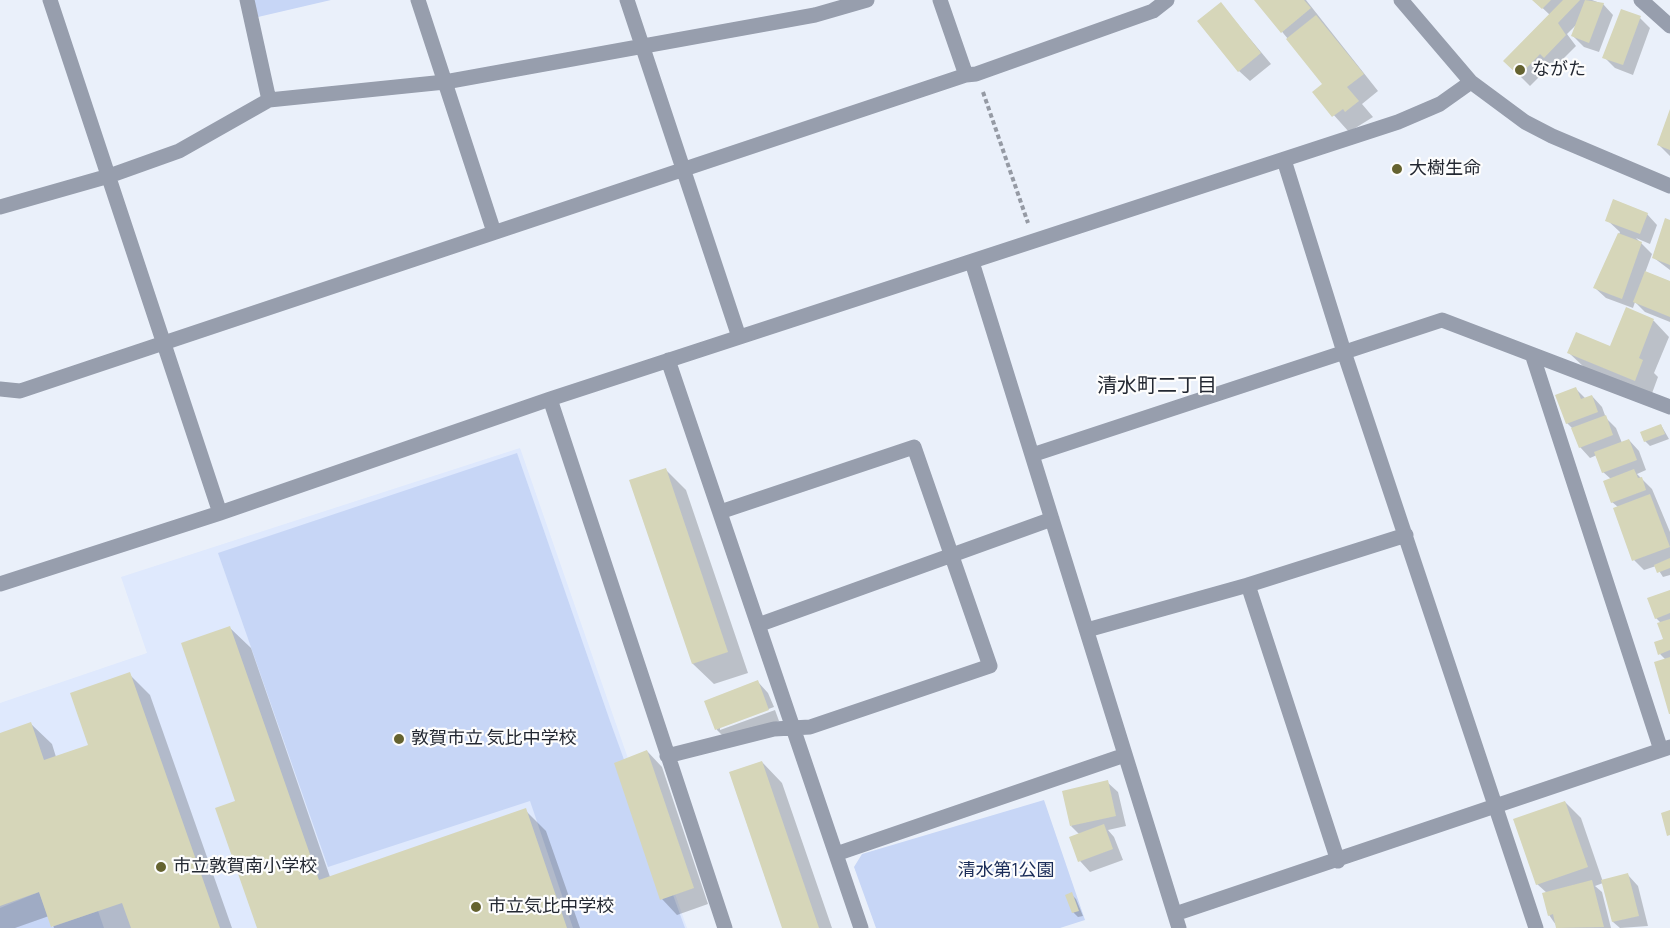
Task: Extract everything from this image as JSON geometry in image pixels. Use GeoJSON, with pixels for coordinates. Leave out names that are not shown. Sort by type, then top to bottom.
{"type":"FeatureCollection","features":[{"type":"Feature","properties":{"kind":"street"},"geometry":{"type":"LineString","coordinates":[[50,0],[220,513]]}},
{"type":"Feature","properties":{"kind":"street"},"geometry":{"type":"LineString","coordinates":[[247,0],[268,100]]}},
{"type":"Feature","properties":{"kind":"street"},"geometry":{"type":"LineString","coordinates":[[418,0],[494,232]]}},
{"type":"Feature","properties":{"kind":"street"},"geometry":{"type":"LineString","coordinates":[[627,0],[739,337]]}},
{"type":"Feature","properties":{"kind":"street"},"geometry":{"type":"LineString","coordinates":[[0,207],[109,176],[179,151],[268,100],[445,82],[815,15],[867,0]]}},
{"type":"Feature","properties":{"kind":"street"},"geometry":{"type":"LineString","coordinates":[[940,0],[971,74]]}},
{"type":"Feature","properties":{"kind":"street"},"geometry":{"type":"LineString","coordinates":[[0,389],[20,391],[163,341],[971,74],[1167,0]]}},
{"type":"Feature","properties":{"kind":"street"},"geometry":{"type":"LineString","coordinates":[[1401,0],[1470,82],[1526,122],[1552,136],[1670,186]]}},
{"type":"Feature","properties":{"kind":"street"},"geometry":{"type":"LineString","coordinates":[[1641,0],[1670,26]]}},
{"type":"Feature","properties":{"kind":"street"},"geometry":{"type":"LineString","coordinates":[[0,584],[220,513],[668,360],[1398,122],[1440,104],[1470,82]]}},
{"type":"Feature","properties":{"kind":"street"},"geometry":{"type":"LineString","coordinates":[[1284,160],[1344,352],[1536,928]]}},
{"type":"Feature","properties":{"kind":"street"},"geometry":{"type":"LineString","coordinates":[[972,262],[1177,921],[1338,861],[1666,749],[1533,357]]}},
{"type":"Feature","properties":{"kind":"street"},"geometry":{"type":"LineString","coordinates":[[1032,455],[1442,320],[1533,357],[1669,403]]}},
{"type":"Feature","properties":{"kind":"street"},"geometry":{"type":"LineString","coordinates":[[668,360],[861,928]]}},
{"type":"Feature","properties":{"kind":"street"},"geometry":{"type":"LineString","coordinates":[[550,399],[724,928]]}},
{"type":"Feature","properties":{"kind":"street"},"geometry":{"type":"LineString","coordinates":[[667,756],[774,729],[810,727],[990,666],[914,447],[720,512]]}},
{"type":"Feature","properties":{"kind":"street"},"geometry":{"type":"LineString","coordinates":[[758,626],[1052,519]]}},
{"type":"Feature","properties":{"kind":"street"},"geometry":{"type":"LineString","coordinates":[[1087,630],[1248,585],[1406,535]]}},
{"type":"Feature","properties":{"kind":"street"},"geometry":{"type":"LineString","coordinates":[[1248,585],[1338,861]]}},
{"type":"Feature","properties":{"kind":"street"},"geometry":{"type":"LineString","coordinates":[[836,854],[1125,755]]}},
{"type":"Feature","properties":{"kind":"path"},"geometry":{"type":"LineString","coordinates":[[971,74],[1034,241]]}},
{"type":"Feature","properties":{"kind":"shaded area","name":"敦賀市立 気比中学校"},"geometry":{"type":"Polygon","coordinates":[[[520,448],[687,928],[0,928],[0,703],[147,653],[121,577],[520,448]]]}},
{"type":"Feature","properties":{"kind":"green space"},"geometry":{"type":"Polygon","coordinates":[[[254,0],[331,0],[258,17],[254,0]]]}},
{"type":"Feature","properties":{"kind":"green space","name":"敦賀市立 気比中学校"},"geometry":{"type":"Polygon","coordinates":[[[517,453],[685,928],[573,928],[530,801],[328,867],[218,553],[517,453]]]}},
{"type":"Feature","properties":{"kind":"green space","name":"清水第1公園"},"geometry":{"type":"Polygon","coordinates":[[[1044,800],[1085,920],[1060,928],[876,928],[854,867],[862,854],[1044,800]]]}},
{"type":"Feature","properties":{"kind":"green space"},"geometry":{"type":"Polygon","coordinates":[[[39,892],[52,927],[98,911],[104,928],[0,928],[0,908],[39,892]]]}},
{"type":"Feature","properties":{"kind":"building"},"geometry":{"type":"Polygon","coordinates":[[[1254,0],[1304,0],[1311,8],[1281,33],[1254,0]]]}},
{"type":"Feature","properties":{"kind":"building"},"geometry":{"type":"Polygon","coordinates":[[[1532,0],[1551,0],[1542,9],[1532,0]]]}},
{"type":"Feature","properties":{"kind":"building"},"geometry":{"type":"Polygon","coordinates":[[[1563,0],[1580,0],[1558,23],[1566,35],[1544,58],[1540,54],[1519,76],[1503,61],[1563,0]]]}},
{"type":"Feature","properties":{"kind":"building"},"geometry":{"type":"Polygon","coordinates":[[[1585,0],[1604,3],[1589,43],[1571,36],[1585,0]]]}},
{"type":"Feature","properties":{"kind":"building"},"geometry":{"type":"Polygon","coordinates":[[[1221,2],[1261,53],[1238,72],[1197,21],[1221,2]]]}},
{"type":"Feature","properties":{"kind":"building"},"geometry":{"type":"Polygon","coordinates":[[[1621,9],[1641,16],[1623,65],[1602,58],[1621,9]]]}},
{"type":"Feature","properties":{"kind":"building"},"geometry":{"type":"Polygon","coordinates":[[[1316,15],[1364,74],[1347,87],[1359,101],[1345,112],[1343,109],[1332,117],[1312,92],[1322,84],[1286,39],[1316,15]]]}},
{"type":"Feature","properties":{"kind":"building"},"geometry":{"type":"Polygon","coordinates":[[[1670,109],[1670,150],[1657,145],[1670,109]]]}},
{"type":"Feature","properties":{"kind":"building"},"geometry":{"type":"Polygon","coordinates":[[[1613,199],[1648,213],[1640,234],[1605,221],[1613,199]]]}},
{"type":"Feature","properties":{"kind":"building"},"geometry":{"type":"Polygon","coordinates":[[[1665,218],[1670,220],[1670,265],[1652,258],[1665,218]]]}},
{"type":"Feature","properties":{"kind":"building"},"geometry":{"type":"Polygon","coordinates":[[[1618,233],[1642,242],[1622,299],[1593,288],[1618,233]]]}},
{"type":"Feature","properties":{"kind":"building"},"geometry":{"type":"Polygon","coordinates":[[[1645,271],[1670,281],[1670,317],[1633,302],[1645,271]]]}},
{"type":"Feature","properties":{"kind":"building"},"geometry":{"type":"Polygon","coordinates":[[[1626,307],[1654,319],[1639,358],[1643,360],[1635,381],[1567,353],[1576,332],[1610,346],[1626,307]]]}},
{"type":"Feature","properties":{"kind":"building"},"geometry":{"type":"Polygon","coordinates":[[[1576,387],[1581,399],[1592,395],[1598,412],[1566,424],[1555,395],[1576,387]]]}},
{"type":"Feature","properties":{"kind":"building"},"geometry":{"type":"Polygon","coordinates":[[[1606,415],[1613,435],[1579,448],[1571,428],[1606,415]]]}},
{"type":"Feature","properties":{"kind":"building"},"geometry":{"type":"Polygon","coordinates":[[[1661,424],[1665,434],[1644,442],[1640,432],[1661,424]]]}},
{"type":"Feature","properties":{"kind":"building"},"geometry":{"type":"Polygon","coordinates":[[[1629,439],[1637,460],[1602,473],[1594,452],[1629,439]]]}},
{"type":"Feature","properties":{"kind":"building"},"geometry":{"type":"Polygon","coordinates":[[[666,468],[728,652],[692,664],[629,480],[666,468]]]}},
{"type":"Feature","properties":{"kind":"building"},"geometry":{"type":"Polygon","coordinates":[[[1634,469],[1638,478],[1642,477],[1646,490],[1611,503],[1603,481],[1634,469]]]}},
{"type":"Feature","properties":{"kind":"building"},"geometry":{"type":"Polygon","coordinates":[[[1650,494],[1670,547],[1632,561],[1613,508],[1650,494]]]}},
{"type":"Feature","properties":{"kind":"building"},"geometry":{"type":"Polygon","coordinates":[[[1670,558],[1670,568],[1657,573],[1654,565],[1670,558]]]}},
{"type":"Feature","properties":{"kind":"building"},"geometry":{"type":"Polygon","coordinates":[[[1670,590],[1670,613],[1655,619],[1647,598],[1670,590]]]}},
{"type":"Feature","properties":{"kind":"building"},"geometry":{"type":"Polygon","coordinates":[[[1670,619],[1670,650],[1658,655],[1654,642],[1663,639],[1657,623],[1670,619]]]}},
{"type":"Feature","properties":{"kind":"building"},"geometry":{"type":"Polygon","coordinates":[[[230,626],[319,880],[526,808],[567,928],[257,928],[215,808],[235,801],[181,643],[230,626]]]}},
{"type":"Feature","properties":{"kind":"building"},"geometry":{"type":"Polygon","coordinates":[[[1670,657],[1670,714],[1669,714],[1654,662],[1670,657]]]}},
{"type":"Feature","properties":{"kind":"building"},"geometry":{"type":"Polygon","coordinates":[[[130,672],[220,928],[131,928],[122,903],[51,927],[39,892],[0,906],[0,733],[31,722],[44,760],[88,745],[70,693],[130,672]]]}},
{"type":"Feature","properties":{"kind":"building"},"geometry":{"type":"Polygon","coordinates":[[[758,680],[769,710],[715,730],[704,701],[758,680]]]}},
{"type":"Feature","properties":{"kind":"building"},"geometry":{"type":"Polygon","coordinates":[[[647,750],[694,888],[660,900],[614,763],[647,750]]]}},
{"type":"Feature","properties":{"kind":"building"},"geometry":{"type":"Polygon","coordinates":[[[762,761],[819,928],[782,928],[729,772],[762,761]]]}},
{"type":"Feature","properties":{"kind":"building"},"geometry":{"type":"Polygon","coordinates":[[[1108,780],[1116,816],[1070,826],[1062,791],[1108,780]]]}},
{"type":"Feature","properties":{"kind":"building"},"geometry":{"type":"Polygon","coordinates":[[[1565,801],[1588,867],[1536,885],[1513,819],[1565,801]]]}},
{"type":"Feature","properties":{"kind":"building"},"geometry":{"type":"Polygon","coordinates":[[[1670,810],[1670,835],[1667,836],[1661,813],[1670,810]]]}},
{"type":"Feature","properties":{"kind":"building"},"geometry":{"type":"Polygon","coordinates":[[[1104,824],[1113,849],[1078,862],[1069,837],[1104,824]]]}},
{"type":"Feature","properties":{"kind":"building"},"geometry":{"type":"Polygon","coordinates":[[[1628,873],[1639,916],[1612,922],[1601,880],[1628,873]]]}},
{"type":"Feature","properties":{"kind":"building"},"geometry":{"type":"Polygon","coordinates":[[[1592,880],[1604,927],[1556,928],[1553,914],[1548,916],[1542,893],[1592,880]]]}},
{"type":"Feature","properties":{"kind":"building"},"geometry":{"type":"Polygon","coordinates":[[[1072,892],[1079,911],[1072,913],[1065,895],[1072,892]]]}},
{"type":"Feature","properties":{"kind":"place","name":"ながた"},"geometry":{"type":"Point","coordinates":[1520,70]}},
{"type":"Feature","properties":{"kind":"place","name":"大樹生命"},"geometry":{"type":"Point","coordinates":[1397,169]}},
{"type":"Feature","properties":{"kind":"place","name":"敦賀市立 気比中学校"},"geometry":{"type":"Point","coordinates":[399,739]}},
{"type":"Feature","properties":{"kind":"place","name":"市立敦賀南小学校"},"geometry":{"type":"Point","coordinates":[161,867]}},
{"type":"Feature","properties":{"kind":"place","name":"市立気比中学校"},"geometry":{"type":"Point","coordinates":[476,907]}},
{"type":"Feature","properties":{"kind":"district","name":"清水町二丁目"},"geometry":{"type":"Point","coordinates":[1157,386]}}]}
